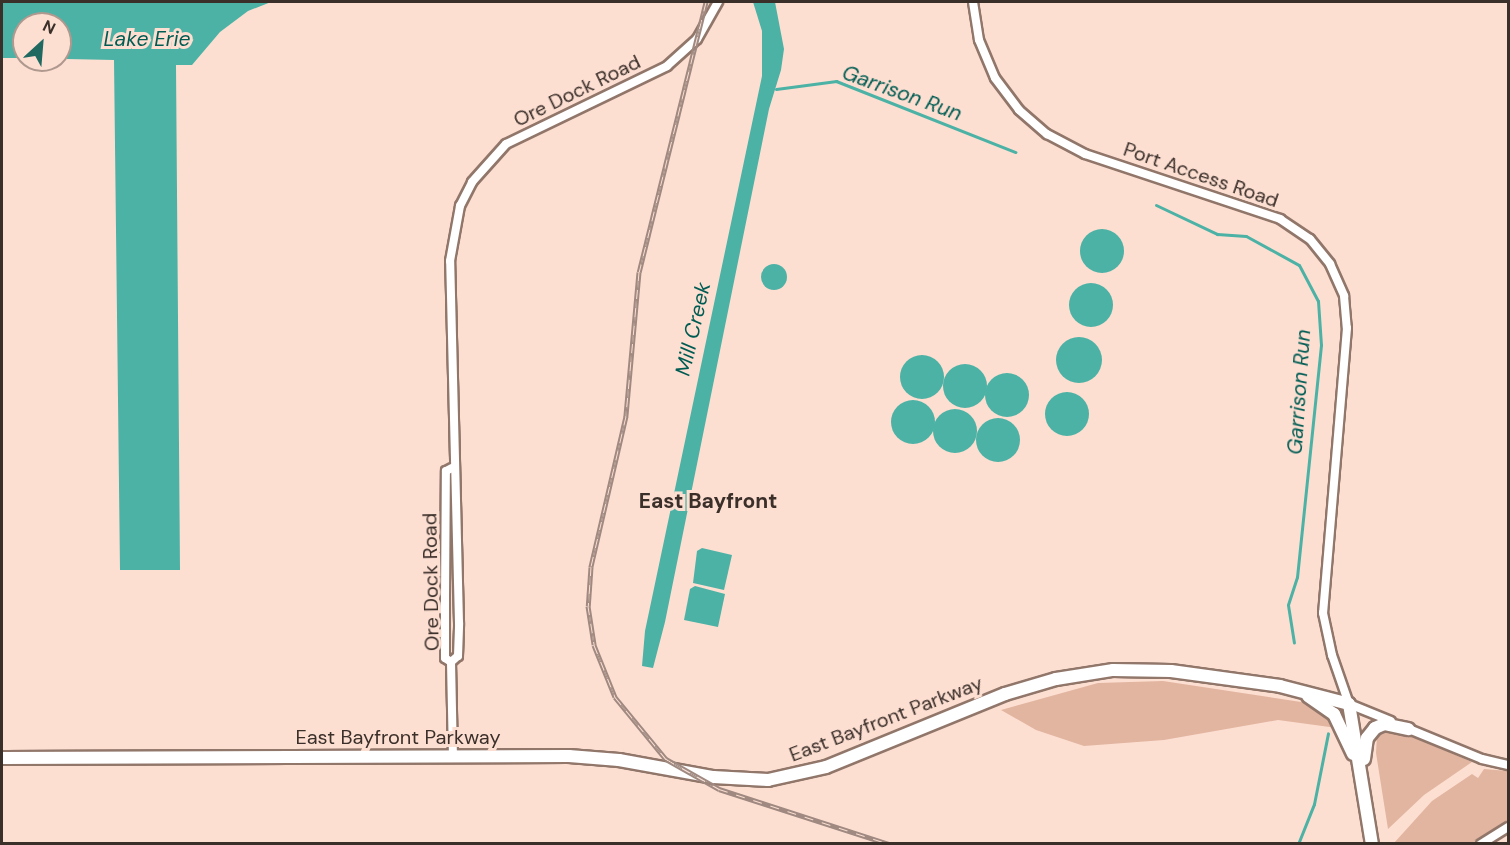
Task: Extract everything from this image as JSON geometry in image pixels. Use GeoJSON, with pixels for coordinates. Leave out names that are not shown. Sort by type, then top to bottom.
{"type":"FeatureCollection","features":[{"type":"Feature","properties":{"kind":"highway","name":"East Bayfront Parkway"},"geometry":{"type":"LineString","coordinates":[[2,758],[595,757],[713,777],[768,780],[826,767],[1005,694],[1083,674],[1171,670],[1294,689],[1349,704]]}},
{"type":"Feature","properties":{"kind":"highway"},"geometry":{"type":"LineString","coordinates":[[1294,689],[1334,714],[1364,784]]}},
{"type":"Feature","properties":{"kind":"highway"},"geometry":{"type":"LineString","coordinates":[[1349,704],[1372,843]]}},
{"type":"Feature","properties":{"kind":"highway"},"geometry":{"type":"LineString","coordinates":[[1364,784],[1365,742],[1371,730],[1384,724],[1408,729]]}},
{"type":"Feature","properties":{"kind":"street","name":"Ore Dock Road"},"geometry":{"type":"LineString","coordinates":[[452,468],[450,261],[454,224],[472,182],[495,155],[525,133],[667,66],[697,39],[718,2]]}},
{"type":"Feature","properties":{"kind":"street","name":"Port Access Road"},"geometry":{"type":"LineString","coordinates":[[973,2],[979,40],[991,70],[1010,99],[1037,127],[1085,154],[1280,219],[1317,246],[1336,274],[1346,309],[1347,342],[1323,613],[1332,656],[1349,704]]}},
{"type":"Feature","properties":{"kind":"street","name":"Ore Dock Road"},"geometry":{"type":"LineString","coordinates":[[451,662],[446,658],[445,599],[446,471],[452,468]]}},
{"type":"Feature","properties":{"kind":"street","name":"Ore Dock Road"},"geometry":{"type":"LineString","coordinates":[[451,662],[458,656],[459,644],[458,471],[452,468]]}},
{"type":"Feature","properties":{"kind":"street","name":"Ore Dock Road"},"geometry":{"type":"LineString","coordinates":[[451,662],[453,756]]}},
{"type":"Feature","properties":{"kind":"street"},"geometry":{"type":"LineString","coordinates":[[1349,704],[1482,759],[1509,765]]}},
{"type":"Feature","properties":{"kind":"street"},"geometry":{"type":"LineString","coordinates":[[1481,843],[1509,827]]}},
{"type":"Feature","properties":{"kind":"shaded area"},"geometry":{"type":"Polygon","coordinates":[[[1163,681],[1314,704],[1332,717],[1337,728],[1278,720],[1164,740],[1084,746],[1036,730],[1001,710],[1098,683],[1163,681]]]}},
{"type":"Feature","properties":{"kind":"shaded area"},"geometry":{"type":"Polygon","coordinates":[[[1385,731],[1404,733],[1472,762],[1424,795],[1388,829],[1376,753],[1377,735],[1385,731]]]}},
{"type":"Feature","properties":{"kind":"shaded area"},"geometry":{"type":"Polygon","coordinates":[[[1484,769],[1508,771],[1508,820],[1472,843],[1394,843],[1432,801],[1472,774],[1478,778],[1484,769]]]}},
{"type":"Feature","properties":{"kind":"water","name":"Lake Erie"},"geometry":{"type":"Polygon","coordinates":[[[2,2],[271,2],[248,11],[220,32],[192,65],[176,65],[180,570],[120,570],[114,60],[72,59],[72,12],[12,12],[12,58],[2,58],[2,2]]]}},
{"type":"Feature","properties":{"kind":"water"},"geometry":{"type":"Polygon","coordinates":[[[753,2],[775,2],[784,49],[781,70],[769,109],[665,622],[653,668],[642,666],[645,631],[762,76],[762,31],[753,2]]]}},
{"type":"Feature","properties":{"kind":"water"},"geometry":{"type":"Polygon","coordinates":[[[1102,229],[1111,230],[1118,235],[1123,242],[1123,260],[1118,267],[1111,272],[1102,273],[1093,272],[1086,267],[1081,260],[1080,251],[1081,242],[1086,235],[1093,230],[1102,229]]]}},
{"type":"Feature","properties":{"kind":"water"},"geometry":{"type":"Polygon","coordinates":[[[774,264],[783,268],[787,277],[783,286],[774,290],[765,286],[761,277],[765,268],[774,264]]]}},
{"type":"Feature","properties":{"kind":"water"},"geometry":{"type":"Polygon","coordinates":[[[1091,283],[1100,284],[1107,289],[1112,296],[1112,314],[1107,321],[1100,326],[1091,327],[1082,326],[1075,321],[1070,314],[1069,305],[1070,296],[1075,289],[1082,284],[1091,283]]]}},
{"type":"Feature","properties":{"kind":"water"},"geometry":{"type":"Polygon","coordinates":[[[1079,337],[1095,344],[1102,360],[1095,376],[1079,383],[1063,376],[1056,360],[1063,344],[1079,337]]]}},
{"type":"Feature","properties":{"kind":"water"},"geometry":{"type":"Polygon","coordinates":[[[922,355],[937,362],[944,377],[937,392],[922,399],[907,392],[900,377],[907,362],[922,355]]]}},
{"type":"Feature","properties":{"kind":"water"},"geometry":{"type":"Polygon","coordinates":[[[965,364],[980,371],[987,386],[980,401],[965,408],[950,401],[943,386],[950,371],[965,364]]]}},
{"type":"Feature","properties":{"kind":"water"},"geometry":{"type":"Polygon","coordinates":[[[1007,373],[1022,380],[1029,395],[1022,410],[1007,417],[992,410],[985,395],[992,380],[1007,373]]]}},
{"type":"Feature","properties":{"kind":"water"},"geometry":{"type":"Polygon","coordinates":[[[1067,392],[1076,393],[1083,398],[1088,405],[1088,423],[1083,430],[1076,435],[1067,436],[1058,435],[1051,430],[1046,423],[1045,414],[1046,405],[1051,398],[1058,393],[1067,392]]]}},
{"type":"Feature","properties":{"kind":"water"},"geometry":{"type":"Polygon","coordinates":[[[913,400],[928,407],[935,422],[928,437],[913,444],[898,437],[891,422],[898,407],[913,400]]]}},
{"type":"Feature","properties":{"kind":"water"},"geometry":{"type":"Polygon","coordinates":[[[955,409],[970,416],[977,431],[970,446],[955,453],[940,446],[933,431],[940,416],[955,409]]]}},
{"type":"Feature","properties":{"kind":"water"},"geometry":{"type":"Polygon","coordinates":[[[998,418],[1013,425],[1020,440],[1013,455],[998,462],[983,455],[976,440],[983,425],[998,418]]]}},
{"type":"Feature","properties":{"kind":"water"},"geometry":{"type":"Polygon","coordinates":[[[702,548],[732,555],[724,590],[693,583],[697,551],[702,548]]]}},
{"type":"Feature","properties":{"kind":"water"},"geometry":{"type":"Polygon","coordinates":[[[695,586],[725,594],[718,627],[684,620],[690,589],[695,586]]]}},
{"type":"Feature","properties":{"kind":"waterway","name":"Garrison Run"},"geometry":{"type":"LineString","coordinates":[[776,89],[836,81],[1015,152]]}},
{"type":"Feature","properties":{"kind":"waterway","name":"Garrison Run"},"geometry":{"type":"LineString","coordinates":[[1156,205],[1217,234],[1246,236],[1299,265],[1318,301],[1321,345],[1297,577],[1288,605],[1294,643]]}},
{"type":"Feature","properties":{"kind":"waterway","name":"Garrison Run"},"geometry":{"type":"LineString","coordinates":[[1298,844],[1314,804],[1328,733]]}},
{"type":"Feature","properties":{"kind":"railway"},"geometry":{"type":"LineString","coordinates":[[706,2],[639,272],[626,416],[591,567],[588,606],[594,645],[615,697],[666,759],[719,789],[889,844]]}},
{"type":"Feature","properties":{"kind":"district","name":"East Bayfront"},"geometry":{"type":"Point","coordinates":[708,501]}},
{"type":"Feature","properties":{"kind":"water label","name":"Mill Creek"},"geometry":{"type":"Point","coordinates":[693,329]}}]}
